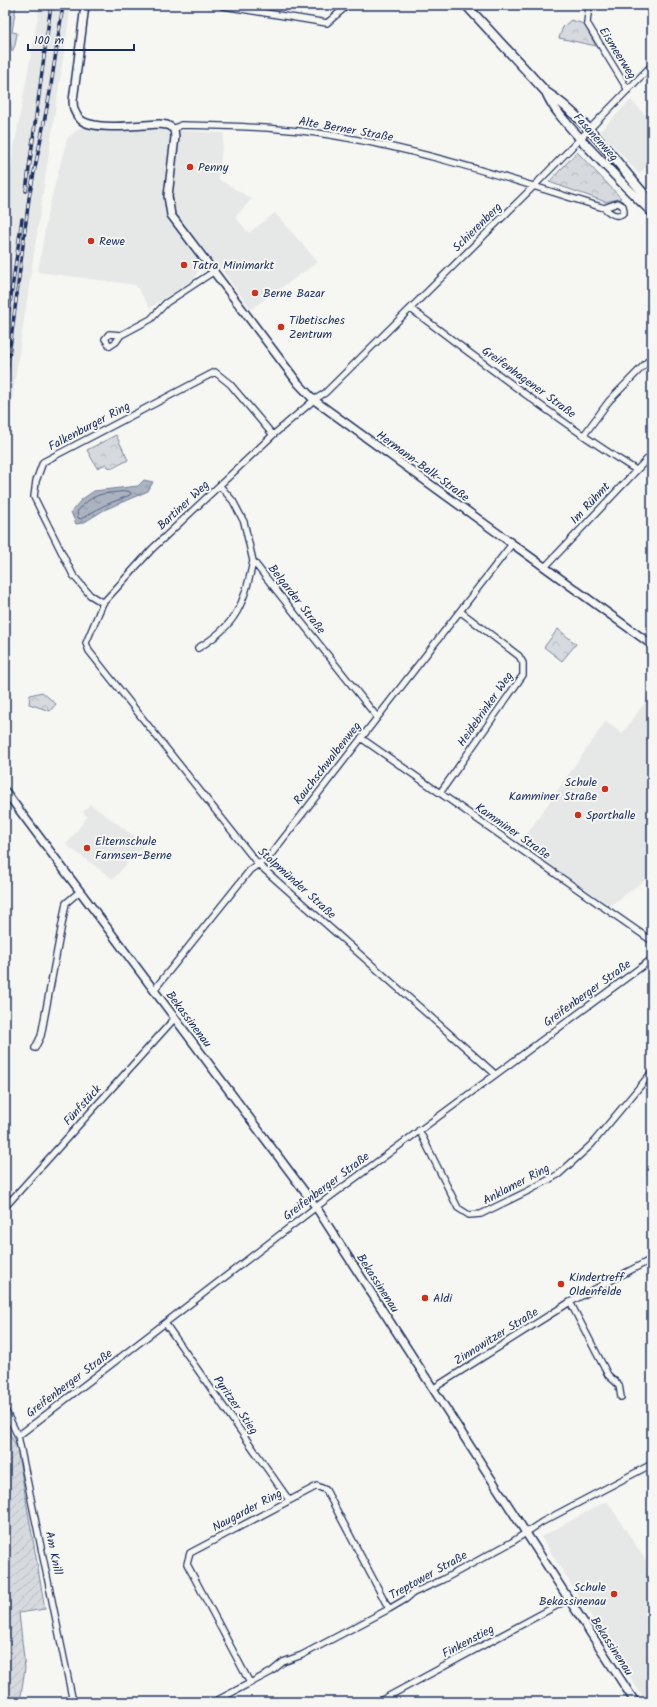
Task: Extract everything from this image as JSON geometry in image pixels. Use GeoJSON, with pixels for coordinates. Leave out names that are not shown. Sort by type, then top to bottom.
{"type":"FeatureCollection","features":[{"type":"Feature","properties":{"kind":"main road","name":"Fasanenweg"},"geometry":{"type":"LineString","coordinates":[[466,5],[546,92],[556,98],[588,130],[652,202]]}},
{"type":"Feature","properties":{"kind":"main road","name":"Fasanenweg"},"geometry":{"type":"LineString","coordinates":[[546,92],[551,103],[580,138],[652,212]]}},
{"type":"Feature","properties":{"kind":"street","name":"Alte Berner Straße"},"geometry":{"type":"LineString","coordinates":[[85,5],[73,100],[75,113],[81,120],[93,125],[167,125],[174,129],[181,125],[236,126],[317,133],[416,153],[497,174],[533,187],[604,208]]}},
{"type":"Feature","properties":{"kind":"street"},"geometry":{"type":"LineString","coordinates":[[100,5],[110,5]]}},
{"type":"Feature","properties":{"kind":"street"},"geometry":{"type":"LineString","coordinates":[[223,6],[327,23],[348,5]]}},
{"type":"Feature","properties":{"kind":"street","name":"Eismeerweg"},"geometry":{"type":"LineString","coordinates":[[589,5],[587,24],[628,90]]}},
{"type":"Feature","properties":{"kind":"street","name":"Schierenberg"},"geometry":{"type":"LineString","coordinates":[[314,400],[325,393],[411,309],[652,66]]}},
{"type":"Feature","properties":{"kind":"street","name":"Hermann-Balk-Straße"},"geometry":{"type":"LineString","coordinates":[[174,129],[175,137],[168,207],[175,222],[298,383],[314,400],[652,645]]}},
{"type":"Feature","properties":{"kind":"street"},"geometry":{"type":"LineString","coordinates":[[121,335],[150,319],[166,303],[213,272]]}},
{"type":"Feature","properties":{"kind":"street","name":"Greifenhagener Straße"},"geometry":{"type":"LineString","coordinates":[[411,309],[584,436],[636,470]]}},
{"type":"Feature","properties":{"kind":"street"},"geometry":{"type":"LineString","coordinates":[[584,436],[609,401],[652,357]]}},
{"type":"Feature","properties":{"kind":"street","name":"Falkenburger Ring"},"geometry":{"type":"LineString","coordinates":[[103,604],[90,595],[73,575],[34,497],[36,481],[43,462],[215,372],[230,384],[273,435]]}},
{"type":"Feature","properties":{"kind":"street","name":"Bartiner Weg"},"geometry":{"type":"LineString","coordinates":[[86,643],[103,604],[152,549],[273,435],[314,400]]}},
{"type":"Feature","properties":{"kind":"street","name":"Im Rühmt"},"geometry":{"type":"LineString","coordinates":[[545,567],[652,454]]}},
{"type":"Feature","properties":{"kind":"street","name":"Belgarder Straße"},"geometry":{"type":"LineString","coordinates":[[220,486],[233,501],[244,522],[253,561],[376,717]]}},
{"type":"Feature","properties":{"kind":"street","name":"Rauchschwalbenweg"},"geometry":{"type":"LineString","coordinates":[[154,990],[250,870],[269,857],[376,717],[461,612],[512,544]]}},
{"type":"Feature","properties":{"kind":"street"},"geometry":{"type":"LineString","coordinates":[[198,648],[217,637],[234,618],[244,597],[253,561]]}},
{"type":"Feature","properties":{"kind":"street","name":"Heidebrinker Weg"},"geometry":{"type":"LineString","coordinates":[[440,793],[523,675],[523,663],[519,656],[461,612]]}},
{"type":"Feature","properties":{"kind":"street","name":"Stolpmünder Straße"},"geometry":{"type":"LineString","coordinates":[[86,643],[94,657],[258,864],[495,1074]]}},
{"type":"Feature","properties":{"kind":"street","name":"Kamminer Straße"},"geometry":{"type":"LineString","coordinates":[[361,738],[652,941]]}},
{"type":"Feature","properties":{"kind":"street","name":"Bekassinenau"},"geometry":{"type":"LineString","coordinates":[[5,791],[79,892],[316,1207],[635,1702]]}},
{"type":"Feature","properties":{"kind":"street"},"geometry":{"type":"LineString","coordinates":[[35,1048],[41,1036],[66,903],[79,892]]}},
{"type":"Feature","properties":{"kind":"street","name":"Greifenberger Straße"},"geometry":{"type":"LineString","coordinates":[[18,1436],[316,1207],[652,959]]}},
{"type":"Feature","properties":{"kind":"street","name":"Fünfstück"},"geometry":{"type":"LineString","coordinates":[[5,1207],[175,1018]]}},
{"type":"Feature","properties":{"kind":"street","name":"Anklamer Ring"},"geometry":{"type":"LineString","coordinates":[[419,1130],[458,1208],[469,1215],[481,1214],[530,1190],[561,1172],[591,1145],[652,1072]]}},
{"type":"Feature","properties":{"kind":"street","name":"Zinnowitzer Straße"},"geometry":{"type":"LineString","coordinates":[[434,1388],[570,1302],[652,1259]]}},
{"type":"Feature","properties":{"kind":"street"},"geometry":{"type":"LineString","coordinates":[[570,1302],[608,1374],[619,1385],[621,1397]]}},
{"type":"Feature","properties":{"kind":"street","name":"Pyritzer Stieg"},"geometry":{"type":"LineString","coordinates":[[165,1323],[289,1500]]}},
{"type":"Feature","properties":{"kind":"street","name":"Am Knill"},"geometry":{"type":"LineString","coordinates":[[5,1410],[18,1436],[73,1702]]}},
{"type":"Feature","properties":{"kind":"street","name":"Treptower Straße"},"geometry":{"type":"LineString","coordinates":[[214,1702],[271,1672],[283,1662],[302,1655],[389,1609],[413,1593],[442,1580],[527,1533],[542,1522],[652,1464]]}},
{"type":"Feature","properties":{"kind":"street","name":"Naugarder Ring"},"geometry":{"type":"LineString","coordinates":[[250,1683],[187,1564],[190,1553],[289,1500],[317,1486],[326,1490],[389,1609]]}},
{"type":"Feature","properties":{"kind":"street","name":"Finkenstieg"},"geometry":{"type":"LineString","coordinates":[[378,1702],[569,1599]]}},
{"type":"Feature","properties":{"kind":"shaded area"},"geometry":{"type":"Polygon","coordinates":[[[40,5],[71,5],[5,447],[5,210],[10,170],[40,5]]]}},
{"type":"Feature","properties":{"kind":"shaded area"},"geometry":{"type":"Polygon","coordinates":[[[631,100],[652,122],[652,161],[639,174],[600,131],[631,100]]]}},
{"type":"Feature","properties":{"kind":"shaded area"},"geometry":{"type":"Polygon","coordinates":[[[79,128],[149,129],[224,133],[218,179],[252,199],[235,217],[249,233],[275,213],[318,262],[251,309],[214,260],[197,272],[195,278],[150,308],[136,285],[38,272],[48,211],[67,139],[79,128]]]}},
{"type":"Feature","properties":{"kind":"shaded area","name":"Schule Kamminer Straße"},"geometry":{"type":"Polygon","coordinates":[[[652,693],[652,875],[610,906],[520,844],[606,721],[622,734],[652,693]]]}},
{"type":"Feature","properties":{"kind":"shaded area"},"geometry":{"type":"Polygon","coordinates":[[[90,804],[145,844],[113,879],[66,845],[87,817],[83,812],[90,804]]]}},
{"type":"Feature","properties":{"kind":"shaded area","name":"Schule Bekassinenau"},"geometry":{"type":"Polygon","coordinates":[[[607,1501],[648,1564],[652,1562],[652,1702],[646,1702],[541,1537],[607,1501]]]}},
{"type":"Feature","properties":{"kind":"green space"},"geometry":{"type":"Polygon","coordinates":[[[11,5],[16,5],[12,32],[17,33],[12,52],[8,28],[8,25],[10,25],[11,5]]]}},
{"type":"Feature","properties":{"kind":"green space"},"geometry":{"type":"Polygon","coordinates":[[[571,20],[584,24],[596,46],[559,38],[563,27],[571,20]]]}},
{"type":"Feature","properties":{"kind":"green space"},"geometry":{"type":"Polygon","coordinates":[[[577,152],[621,198],[606,202],[549,182],[577,152]]]}},
{"type":"Feature","properties":{"kind":"green space"},"geometry":{"type":"Polygon","coordinates":[[[116,435],[128,460],[113,468],[108,467],[106,464],[97,468],[87,450],[116,435]]]}},
{"type":"Feature","properties":{"kind":"green space"},"geometry":{"type":"Polygon","coordinates":[[[558,629],[576,644],[562,661],[544,647],[558,629]]]}},
{"type":"Feature","properties":{"kind":"green space"},"geometry":{"type":"Polygon","coordinates":[[[42,692],[56,704],[50,711],[29,704],[30,695],[42,692]]]}},
{"type":"Feature","properties":{"kind":"green space"},"geometry":{"type":"Polygon","coordinates":[[[5,1424],[17,1448],[45,1609],[19,1613],[25,1668],[20,1702],[5,1702],[5,1424]]]}},
{"type":"Feature","properties":{"kind":"water"},"geometry":{"type":"Polygon","coordinates":[[[144,480],[153,482],[148,491],[104,510],[83,523],[76,524],[71,512],[81,500],[94,491],[138,486],[144,480]]]}},
{"type":"Feature","properties":{"kind":"railway"},"geometry":{"type":"LineString","coordinates":[[26,191],[51,5]]}},
{"type":"Feature","properties":{"kind":"railway"},"geometry":{"type":"LineString","coordinates":[[5,387],[29,198],[50,92],[63,5]]}},
{"type":"Feature","properties":{"kind":"railway"},"geometry":{"type":"LineString","coordinates":[[5,338],[22,219]]}},
{"type":"Feature","properties":{"kind":"place","name":"Penny"},"geometry":{"type":"Point","coordinates":[190,167]}},
{"type":"Feature","properties":{"kind":"place","name":"Rewe"},"geometry":{"type":"Point","coordinates":[91,241]}},
{"type":"Feature","properties":{"kind":"place","name":"Tatra Minimarkt"},"geometry":{"type":"Point","coordinates":[184,265]}},
{"type":"Feature","properties":{"kind":"place","name":"Berne Bazar"},"geometry":{"type":"Point","coordinates":[255,293]}},
{"type":"Feature","properties":{"kind":"place","name":"Tibetisches Zentrum"},"geometry":{"type":"Point","coordinates":[281,327]}},
{"type":"Feature","properties":{"kind":"place","name":"Schule Kamminer Straße"},"geometry":{"type":"Point","coordinates":[605,789]}},
{"type":"Feature","properties":{"kind":"place","name":"Sporthalle"},"geometry":{"type":"Point","coordinates":[578,815]}},
{"type":"Feature","properties":{"kind":"place","name":"Elternschule Farmsen-Berne"},"geometry":{"type":"Point","coordinates":[87,848]}},
{"type":"Feature","properties":{"kind":"place","name":"Kindertreff Oldenfelde"},"geometry":{"type":"Point","coordinates":[561,1284]}},
{"type":"Feature","properties":{"kind":"place","name":"Aldi"},"geometry":{"type":"Point","coordinates":[425,1298]}},
{"type":"Feature","properties":{"kind":"place","name":"Schule Bekassinenau"},"geometry":{"type":"Point","coordinates":[614,1594]}}]}
